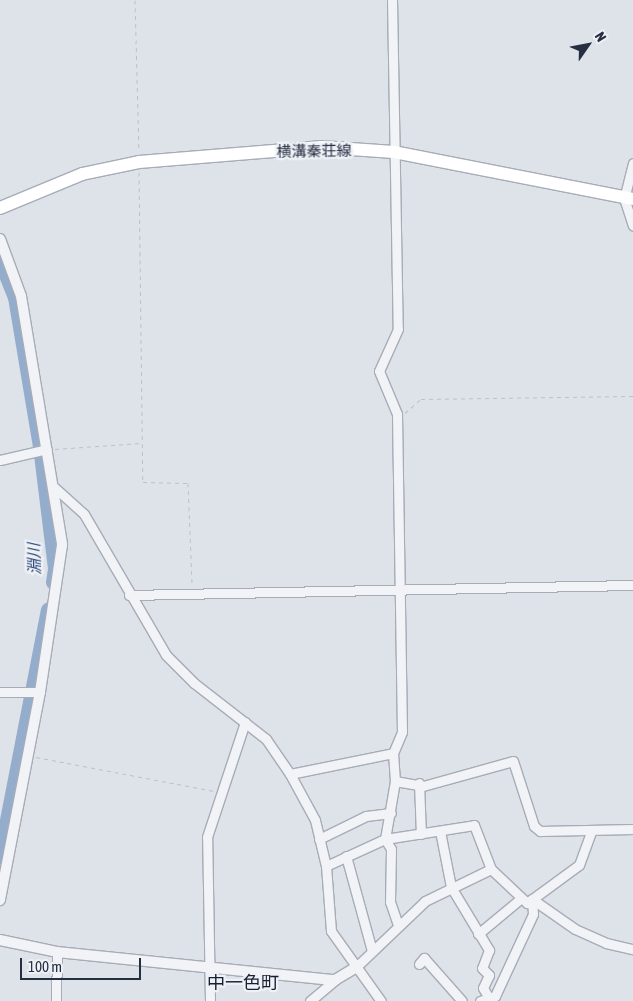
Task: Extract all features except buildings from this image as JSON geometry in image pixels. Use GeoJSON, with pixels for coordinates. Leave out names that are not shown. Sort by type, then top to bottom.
{"type":"FeatureCollection","features":[{"type":"Feature","properties":{"kind":"main road","name":"横溝秦荘線"},"geometry":{"type":"LineString","coordinates":[[0,208],[82,174],[139,162],[322,148],[394,152],[628,198]]}},
{"type":"Feature","properties":{"kind":"street"},"geometry":{"type":"LineString","coordinates":[[392,0],[398,329],[379,371],[397,424],[402,732],[394,753],[395,781],[385,839],[391,849],[390,902],[398,925]]}},
{"type":"Feature","properties":{"kind":"street"},"geometry":{"type":"LineString","coordinates":[[633,163],[628,198],[633,226]]}},
{"type":"Feature","properties":{"kind":"street"},"geometry":{"type":"LineString","coordinates":[[0,239],[21,296],[54,486],[62,564],[40,692],[0,900]]}},
{"type":"Feature","properties":{"kind":"street"},"geometry":{"type":"LineString","coordinates":[[0,460],[47,449]]}},
{"type":"Feature","properties":{"kind":"street"},"geometry":{"type":"LineString","coordinates":[[54,486],[84,514],[129,595],[166,655],[266,739],[290,774],[306,800],[319,839],[326,866],[331,931],[355,968],[381,1001]]}},
{"type":"Feature","properties":{"kind":"street"},"geometry":{"type":"LineString","coordinates":[[129,595],[633,585]]}},
{"type":"Feature","properties":{"kind":"street"},"geometry":{"type":"LineString","coordinates":[[0,692],[40,692]]}},
{"type":"Feature","properties":{"kind":"street"},"geometry":{"type":"LineString","coordinates":[[210,1001],[206,837],[245,722]]}},
{"type":"Feature","properties":{"kind":"street"},"geometry":{"type":"LineString","coordinates":[[290,774],[394,753]]}},
{"type":"Feature","properties":{"kind":"street"},"geometry":{"type":"LineString","coordinates":[[395,781],[419,783],[424,786],[513,761],[534,826],[540,831],[633,829]]}},
{"type":"Feature","properties":{"kind":"street"},"geometry":{"type":"LineString","coordinates":[[419,783],[421,834]]}},
{"type":"Feature","properties":{"kind":"street"},"geometry":{"type":"LineString","coordinates":[[319,839],[366,816],[391,813]]}},
{"type":"Feature","properties":{"kind":"street"},"geometry":{"type":"LineString","coordinates":[[326,866],[385,839],[474,825],[490,869],[519,900],[526,903],[579,865],[592,830]]}},
{"type":"Feature","properties":{"kind":"street"},"geometry":{"type":"LineString","coordinates":[[440,831],[451,887],[489,950],[482,968],[489,975],[482,988],[485,999],[495,996],[533,914],[532,899]]}},
{"type":"Feature","properties":{"kind":"street"},"geometry":{"type":"LineString","coordinates":[[346,856],[372,951]]}},
{"type":"Feature","properties":{"kind":"street"},"geometry":{"type":"LineString","coordinates":[[310,1001],[335,980],[355,968],[398,925],[451,887],[490,869]]}},
{"type":"Feature","properties":{"kind":"street"},"geometry":{"type":"LineString","coordinates":[[532,899],[575,928],[606,944],[633,949]]}},
{"type":"Feature","properties":{"kind":"street"},"geometry":{"type":"LineString","coordinates":[[478,934],[519,900]]}},
{"type":"Feature","properties":{"kind":"street"},"geometry":{"type":"LineString","coordinates":[[0,940],[57,952],[335,980]]}},
{"type":"Feature","properties":{"kind":"street"},"geometry":{"type":"LineString","coordinates":[[56,1001],[57,952]]}},
{"type":"Feature","properties":{"kind":"street"},"geometry":{"type":"LineString","coordinates":[[419,964],[424,958],[462,1001]]}},
{"type":"Feature","properties":{"kind":"path"},"geometry":{"type":"LineString","coordinates":[[135,0],[143,482],[188,484],[192,593]]}},
{"type":"Feature","properties":{"kind":"path"},"geometry":{"type":"LineString","coordinates":[[397,424],[421,398],[633,396]]}},
{"type":"Feature","properties":{"kind":"path"},"geometry":{"type":"LineString","coordinates":[[47,449],[143,442]]}},
{"type":"Feature","properties":{"kind":"path"},"geometry":{"type":"LineString","coordinates":[[28,755],[220,792]]}},
{"type":"Feature","properties":{"kind":"waterway","name":"淵川"},"geometry":{"type":"LineString","coordinates":[[0,260],[15,297],[40,446],[55,569],[53,582]]}},
{"type":"Feature","properties":{"kind":"waterway","name":"淵川"},"geometry":{"type":"LineString","coordinates":[[0,856],[48,610]]}},
{"type":"Feature","properties":{"kind":"district","name":"中一色町"},"geometry":{"type":"Point","coordinates":[243,983]}}]}
